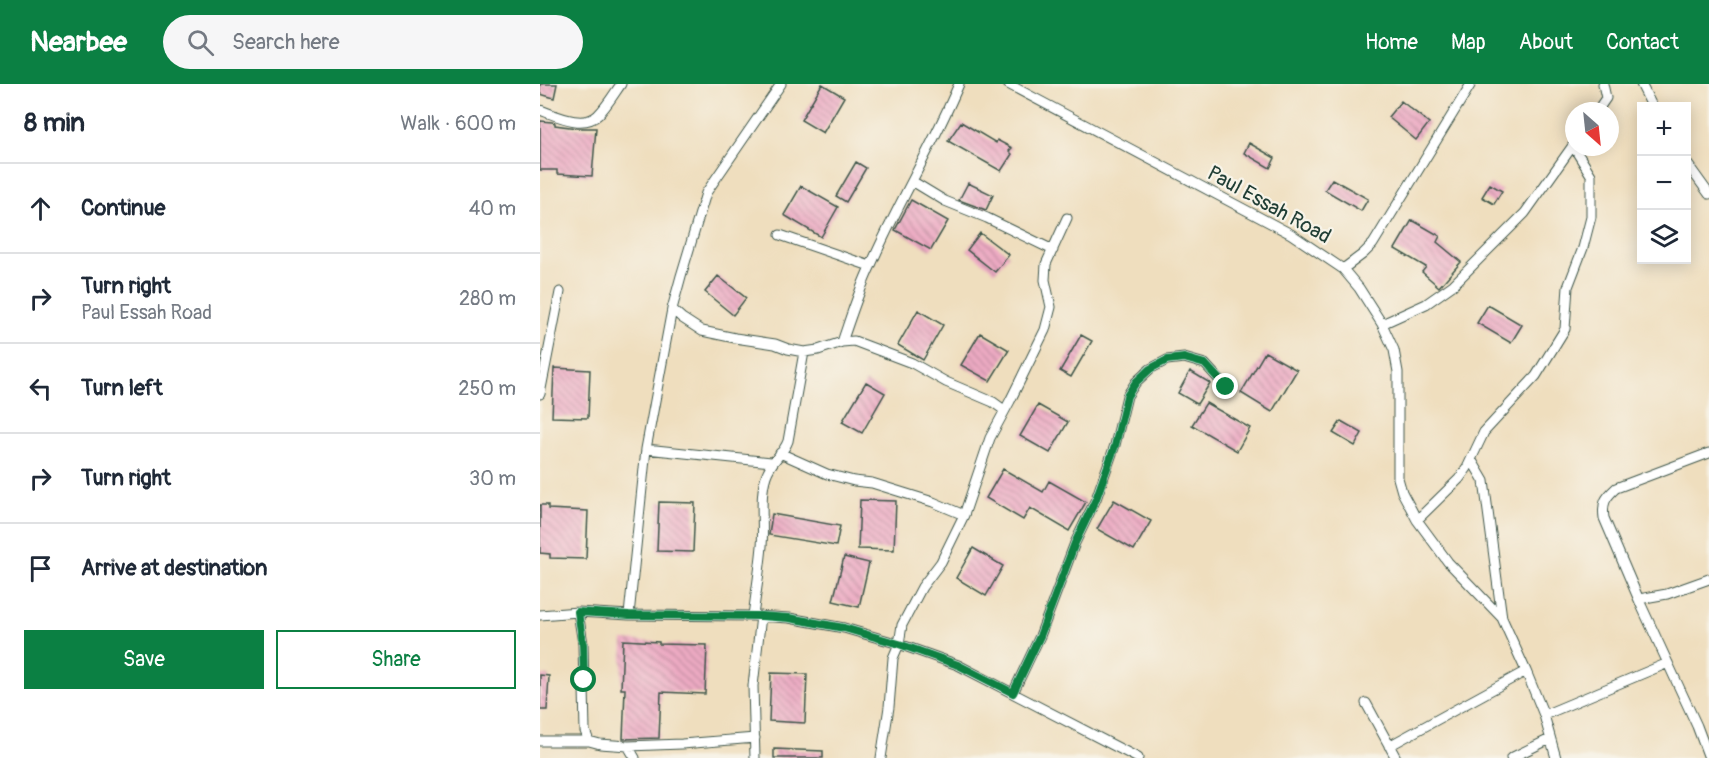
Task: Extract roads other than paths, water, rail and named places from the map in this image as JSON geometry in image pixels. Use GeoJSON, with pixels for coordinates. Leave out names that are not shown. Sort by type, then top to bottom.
{"type":"FeatureCollection","features":[{"type":"Feature","properties":{"kind":"street"},"geometry":{"type":"LineString","coordinates":[[540,110],[577,121],[589,121],[597,116],[621,84]]}},
{"type":"Feature","properties":{"kind":"street"},"geometry":{"type":"LineString","coordinates":[[629,615],[646,449],[672,309],[706,193],[781,84]]}},
{"type":"Feature","properties":{"kind":"street"},"geometry":{"type":"LineString","coordinates":[[842,342],[870,266],[941,125],[959,84]]}},
{"type":"Feature","properties":{"kind":"street","name":"Paul Essah Road"},"geometry":{"type":"LineString","coordinates":[[1008,84],[1291,234],[1343,269],[1359,288],[1382,324],[1394,350],[1398,372],[1398,478],[1402,492],[1417,520],[1448,562],[1502,618],[1544,715],[1556,758]]}},
{"type":"Feature","properties":{"kind":"street"},"geometry":{"type":"LineString","coordinates":[[1343,269],[1364,254],[1373,244],[1471,84]]}},
{"type":"Feature","properties":{"kind":"street"},"geometry":{"type":"LineString","coordinates":[[1603,84],[1606,98],[1603,102]]}},
{"type":"Feature","properties":{"kind":"street"},"geometry":{"type":"LineString","coordinates":[[1641,84],[1650,102]]}},
{"type":"Feature","properties":{"kind":"street"},"geometry":{"type":"LineString","coordinates":[[1382,324],[1426,304],[1453,285],[1525,213],[1565,156]]}},
{"type":"Feature","properties":{"kind":"street"},"geometry":{"type":"LineString","coordinates":[[1417,520],[1459,479],[1467,468],[1484,432],[1536,376],[1565,329],[1568,287],[1591,217],[1591,175],[1580,156]]}},
{"type":"Feature","properties":{"kind":"street"},"geometry":{"type":"LineString","coordinates":[[1691,169],[1709,194]]}},
{"type":"Feature","properties":{"kind":"street"},"geometry":{"type":"LineString","coordinates":[[912,181],[945,201],[987,218],[1053,250]]}},
{"type":"Feature","properties":{"kind":"street"},"geometry":{"type":"LineString","coordinates":[[882,758],[890,707],[892,666],[902,625],[922,587],[941,562],[964,515],[990,438],[1045,330],[1051,307],[1045,272],[1067,218]]}},
{"type":"Feature","properties":{"kind":"street"},"geometry":{"type":"LineString","coordinates":[[780,235],[870,266]]}},
{"type":"Feature","properties":{"kind":"street"},"geometry":{"type":"LineString","coordinates":[[540,394],[560,292]]}},
{"type":"Feature","properties":{"kind":"street"},"geometry":{"type":"LineString","coordinates":[[672,309],[702,331],[775,344],[804,352],[854,341],[912,363],[946,382],[993,402],[1004,410]]}},
{"type":"Feature","properties":{"kind":"street"},"geometry":{"type":"LineString","coordinates":[[755,758],[753,686],[764,485],[771,462],[785,449],[790,434],[804,352]]}},
{"type":"Feature","properties":{"kind":"street"},"geometry":{"type":"LineString","coordinates":[[1013,693],[1040,636],[1075,543],[1096,499],[1115,446],[1127,396],[1136,382],[1158,364],[1167,360],[1184,358],[1205,364],[1226,387]]}},
{"type":"Feature","properties":{"kind":"street"},"geometry":{"type":"LineString","coordinates":[[646,449],[771,462]]}},
{"type":"Feature","properties":{"kind":"street"},"geometry":{"type":"LineString","coordinates":[[780,453],[827,474],[872,483],[933,502],[964,515]]}},
{"type":"Feature","properties":{"kind":"street"},"geometry":{"type":"LineString","coordinates":[[1709,453],[1616,488],[1607,497],[1602,508],[1604,518],[1697,726],[1709,758]]}},
{"type":"Feature","properties":{"kind":"street"},"geometry":{"type":"LineString","coordinates":[[1471,459],[1484,481],[1502,618]]}},
{"type":"Feature","properties":{"kind":"street"},"geometry":{"type":"LineString","coordinates":[[1639,599],[1667,594],[1709,579]]}},
{"type":"Feature","properties":{"kind":"street"},"geometry":{"type":"LineString","coordinates":[[540,615],[578,612],[629,615],[757,616],[789,618],[844,628],[958,665],[1138,758]]}},
{"type":"Feature","properties":{"kind":"street"},"geometry":{"type":"LineString","coordinates":[[578,612],[583,644],[585,731],[589,741]]}},
{"type":"Feature","properties":{"kind":"street"},"geometry":{"type":"LineString","coordinates":[[1544,715],[1668,663]]}},
{"type":"Feature","properties":{"kind":"street"},"geometry":{"type":"LineString","coordinates":[[1389,746],[1526,671]]}},
{"type":"Feature","properties":{"kind":"street"},"geometry":{"type":"LineString","coordinates":[[1366,703],[1396,758]]}},
{"type":"Feature","properties":{"kind":"street"},"geometry":{"type":"LineString","coordinates":[[1697,726],[1709,723]]}},
{"type":"Feature","properties":{"kind":"street"},"geometry":{"type":"LineString","coordinates":[[540,741],[589,741],[628,746],[755,738]]}},
{"type":"Feature","properties":{"kind":"street"},"geometry":{"type":"LineString","coordinates":[[1510,758],[1550,739]]}},
{"type":"Feature","properties":{"kind":"street"},"geometry":{"type":"LineString","coordinates":[[628,746],[635,758]]}}]}
